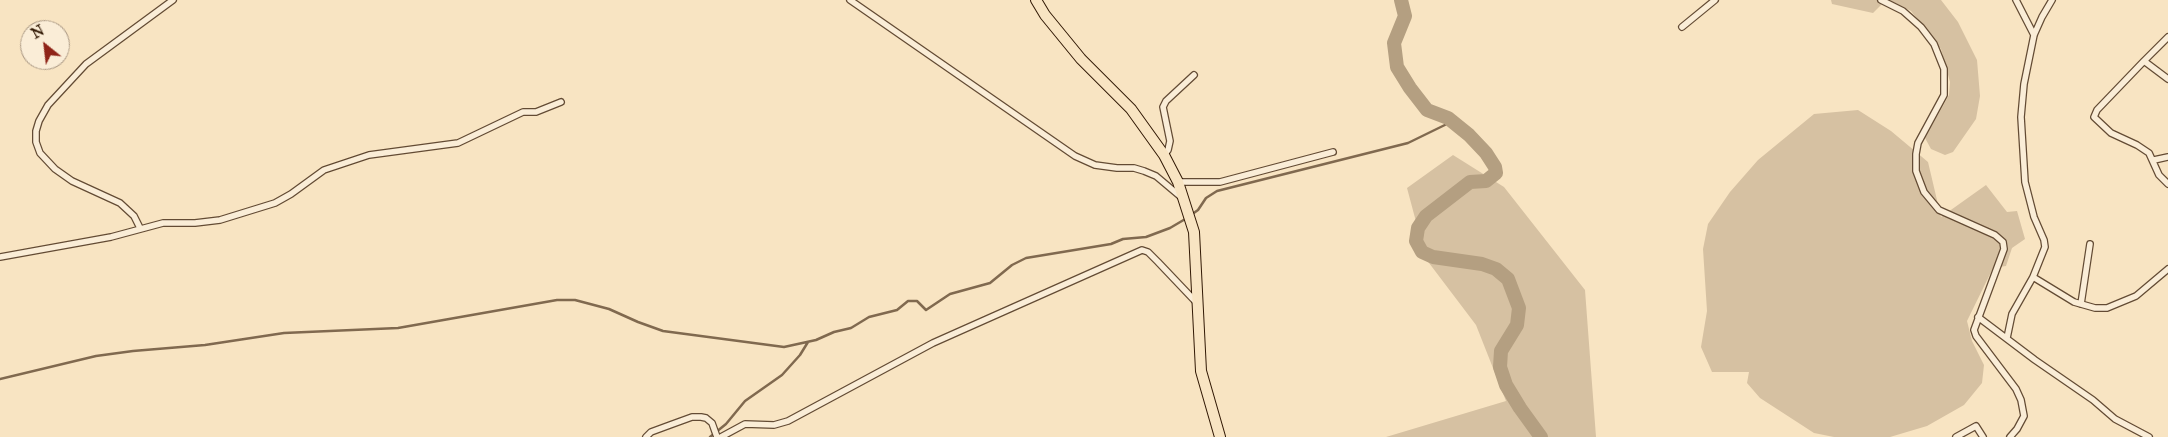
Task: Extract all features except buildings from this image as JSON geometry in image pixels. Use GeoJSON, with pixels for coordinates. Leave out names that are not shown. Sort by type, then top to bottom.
{"type":"FeatureCollection","features":[{"type":"Feature","properties":{"kind":"highway"},"geometry":{"type":"LineString","coordinates":[[1036,0],[1044,15],[1082,59],[1131,109],[1164,155],[1178,182],[1186,202],[1194,232],[1201,371],[1220,437]]}},
{"type":"Feature","properties":{"kind":"street"},"geometry":{"type":"LineString","coordinates":[[140,228],[134,216],[120,203],[72,181],[54,169],[40,153],[36,142],[36,131],[48,105],[86,64],[173,0]]}},
{"type":"Feature","properties":{"kind":"street"},"geometry":{"type":"LineString","coordinates":[[850,0],[1075,156],[1095,165],[1134,168],[1144,171],[1156,176],[1186,202]]}},
{"type":"Feature","properties":{"kind":"street"},"geometry":{"type":"LineString","coordinates":[[1682,27],[1715,0]]}},
{"type":"Feature","properties":{"kind":"street"},"geometry":{"type":"LineString","coordinates":[[1881,0],[1903,11],[1921,27],[1934,44],[1944,69],[1944,95],[1918,143],[1916,154],[1916,171],[1924,192],[1939,210],[1995,235],[2003,242],[2004,249],[1978,317],[1974,333],[2016,389],[2021,400],[2024,416],[2018,429],[2010,437]]}},
{"type":"Feature","properties":{"kind":"street"},"geometry":{"type":"LineString","coordinates":[[2016,0],[2034,36]]}},
{"type":"Feature","properties":{"kind":"street"},"geometry":{"type":"LineString","coordinates":[[2007,338],[2012,314],[2033,278],[2043,254],[2044,240],[2034,217],[2025,182],[2021,126],[2024,84],[2034,36],[2042,16],[2052,0]]}},
{"type":"Feature","properties":{"kind":"street"},"geometry":{"type":"LineString","coordinates":[[2168,37],[2097,110],[2094,117],[2111,133],[2146,150],[2154,160],[2159,175],[2168,184]]}},
{"type":"Feature","properties":{"kind":"street"},"geometry":{"type":"LineString","coordinates":[[2144,61],[2168,79]]}},
{"type":"Feature","properties":{"kind":"street"},"geometry":{"type":"LineString","coordinates":[[1164,155],[1168,150],[1170,141],[1163,108],[1166,101],[1194,75]]}},
{"type":"Feature","properties":{"kind":"street"},"geometry":{"type":"LineString","coordinates":[[0,257],[111,237],[162,223],[195,224],[220,220],[263,208],[291,194],[324,170],[369,155],[458,143],[522,112],[536,112],[561,102]]}},
{"type":"Feature","properties":{"kind":"street"},"geometry":{"type":"LineString","coordinates":[[1178,182],[1220,182],[1333,152]]}},
{"type":"Feature","properties":{"kind":"street"},"geometry":{"type":"LineString","coordinates":[[2154,160],[2168,157]]}},
{"type":"Feature","properties":{"kind":"street"},"geometry":{"type":"LineString","coordinates":[[2081,304],[2090,244]]}},
{"type":"Feature","properties":{"kind":"street"},"geometry":{"type":"LineString","coordinates":[[721,437],[745,424],[774,425],[788,421],[933,343],[1142,250],[1148,252],[1197,304]]}},
{"type":"Feature","properties":{"kind":"street"},"geometry":{"type":"LineString","coordinates":[[2033,278],[2074,302],[2095,308],[2107,308],[2136,296],[2168,269]]}},
{"type":"Feature","properties":{"kind":"street"},"geometry":{"type":"LineString","coordinates":[[1978,317],[2035,360],[2093,400],[2126,427],[2149,437]]}},
{"type":"Feature","properties":{"kind":"street"},"geometry":{"type":"LineString","coordinates":[[646,437],[652,432],[692,417],[706,418],[712,423],[717,437]]}},
{"type":"Feature","properties":{"kind":"street"},"geometry":{"type":"LineString","coordinates":[[1956,437],[1976,426],[1983,437]]}},
{"type":"Feature","properties":{"kind":"shaded area"},"geometry":{"type":"Polygon","coordinates":[[[1831,0],[1886,0],[1873,13],[1832,4],[1831,0]]]}},
{"type":"Feature","properties":{"kind":"shaded area"},"geometry":{"type":"Polygon","coordinates":[[[1889,0],[1941,0],[1958,22],[1977,60],[1980,96],[1976,119],[1953,152],[1945,155],[1931,149],[1925,138],[1949,95],[1950,82],[1941,49],[1911,11],[1889,0]]]}},
{"type":"Feature","properties":{"kind":"shaded area"},"geometry":{"type":"Polygon","coordinates":[[[1858,110],[1891,131],[1928,162],[1941,217],[1986,185],[2007,212],[2017,211],[2025,239],[2012,248],[2006,266],[1993,268],[1967,321],[1972,341],[1984,365],[1982,383],[1964,405],[1927,426],[1890,437],[1834,437],[1814,433],[1760,398],[1747,383],[1749,372],[1712,372],[1701,347],[1707,311],[1703,249],[1708,224],[1730,192],[1758,160],[1814,114],[1858,110]]]}},
{"type":"Feature","properties":{"kind":"shaded area"},"geometry":{"type":"Polygon","coordinates":[[[1453,155],[1504,187],[1585,290],[1596,437],[1386,437],[1506,401],[1476,325],[1426,259],[1407,188],[1453,155]]]}},
{"type":"Feature","properties":{"kind":"waterway"},"geometry":{"type":"LineString","coordinates":[[1401,0],[1405,16],[1394,43],[1397,67],[1427,110],[1448,118],[1469,135],[1486,153],[1495,167],[1496,173],[1486,181],[1470,182],[1426,216],[1418,228],[1416,241],[1422,252],[1433,257],[1482,264],[1496,269],[1508,279],[1519,308],[1517,325],[1501,351],[1500,367],[1506,385],[1541,437]]}},
{"type":"Feature","properties":{"kind":"waterway"},"geometry":{"type":"LineString","coordinates":[[1191,215],[1198,210],[1206,198],[1217,191],[1408,143],[1453,121]]}},
{"type":"Feature","properties":{"kind":"waterway"},"geometry":{"type":"LineString","coordinates":[[0,379],[96,356],[205,345],[284,333],[398,328],[557,300],[575,300],[609,309],[663,331],[784,347],[816,340],[834,332],[851,328],[869,317],[897,310],[908,301],[917,301],[926,310],[950,294],[990,283],[1012,265],[1026,258],[1111,244],[1123,239],[1146,237],[1170,228],[1187,218]]}},
{"type":"Feature","properties":{"kind":"waterway"},"geometry":{"type":"LineString","coordinates":[[710,437],[726,424],[745,401],[782,375],[800,355],[808,342]]}}]}
